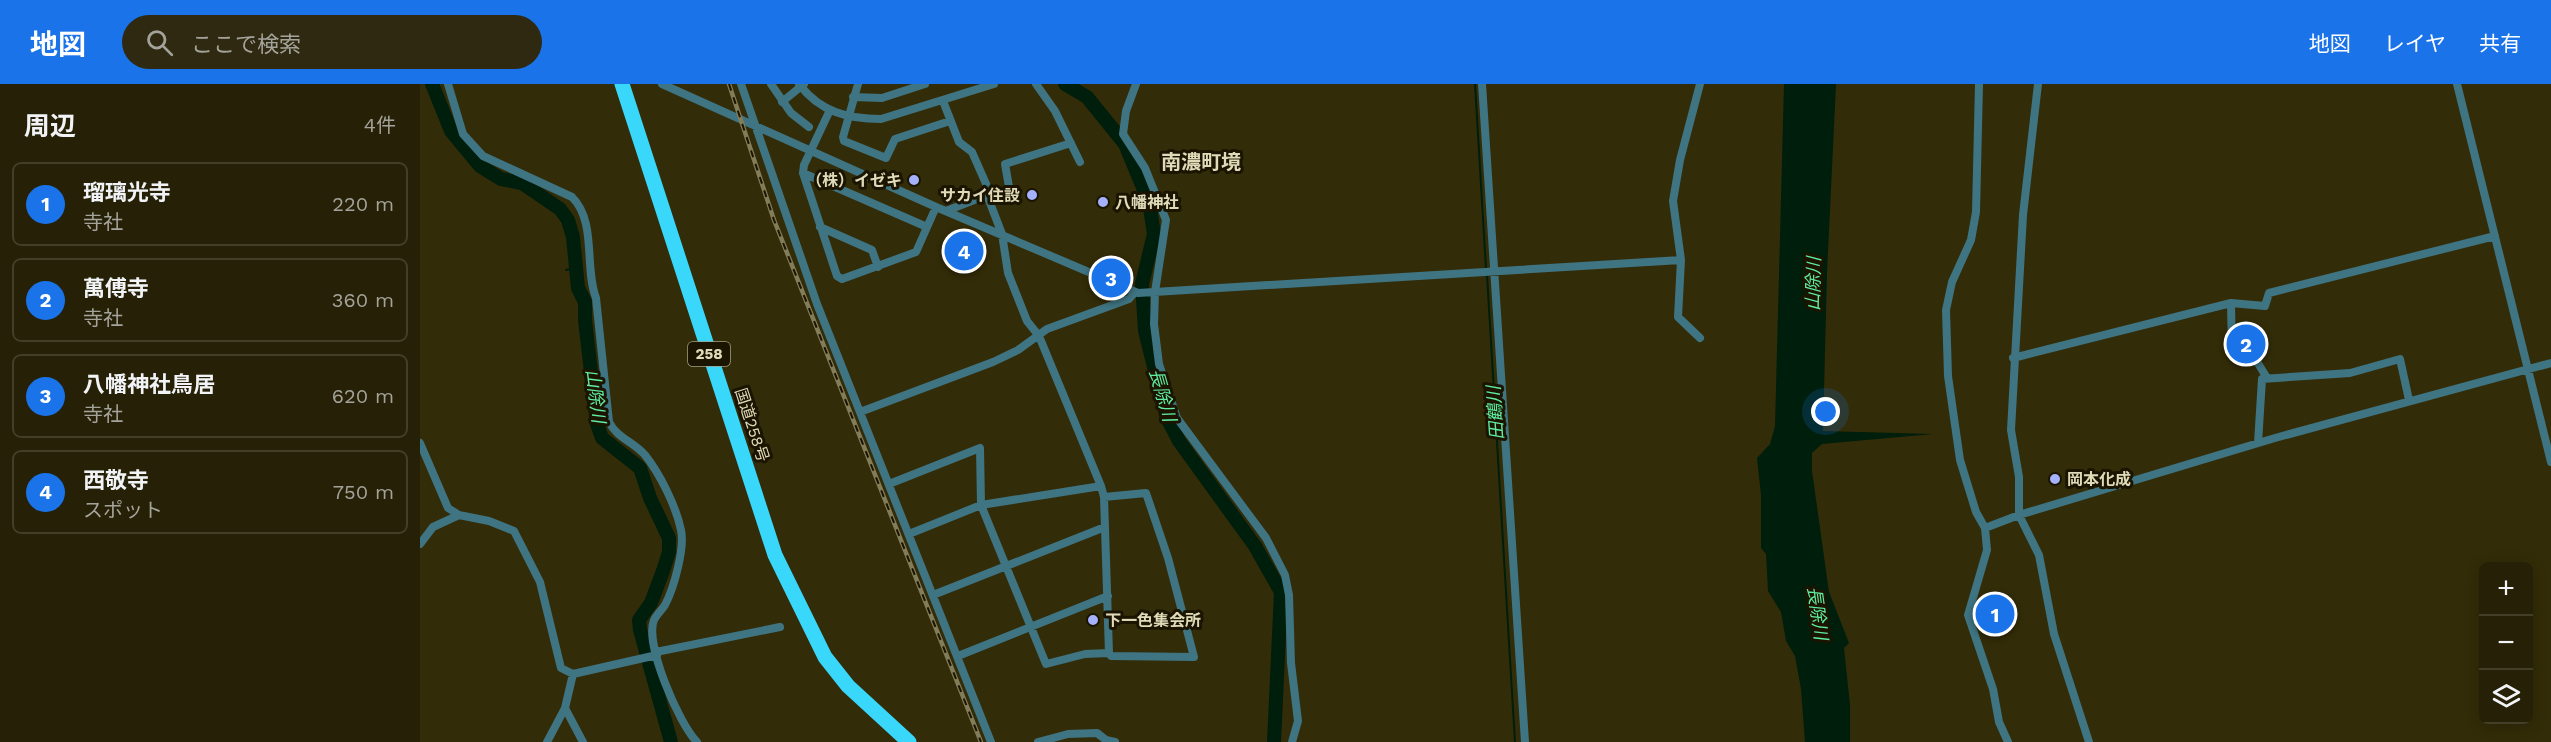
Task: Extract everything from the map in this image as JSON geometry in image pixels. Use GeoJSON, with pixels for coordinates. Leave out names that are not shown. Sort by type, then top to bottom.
{"type":"FeatureCollection","features":[{"type":"Feature","properties":{"kind":"highway","name":"国道258号"},"geometry":{"type":"LineString","coordinates":[[622,84],[775,555],[825,657],[855,693],[909,742]]}},
{"type":"Feature","properties":{"kind":"street"},"geometry":{"type":"LineString","coordinates":[[448,84],[463,134],[483,156],[572,197],[580,205],[590,250],[591,286],[596,298],[609,422],[614,432],[645,456],[668,499],[681,532],[678,564],[666,604],[655,619],[652,629],[656,653],[683,725],[697,742]]}},
{"type":"Feature","properties":{"kind":"street"},"geometry":{"type":"LineString","coordinates":[[662,84],[936,207],[1136,292],[1681,260]]}},
{"type":"Feature","properties":{"kind":"street"},"geometry":{"type":"LineString","coordinates":[[741,84],[813,294],[991,742]]}},
{"type":"Feature","properties":{"kind":"street"},"geometry":{"type":"LineString","coordinates":[[771,84],[782,102],[809,127]]}},
{"type":"Feature","properties":{"kind":"street"},"geometry":{"type":"LineString","coordinates":[[858,84],[843,137],[844,141],[886,158],[895,139],[950,121]]}},
{"type":"Feature","properties":{"kind":"street"},"geometry":{"type":"LineString","coordinates":[[853,98],[882,98],[925,84]]}},
{"type":"Feature","properties":{"kind":"street"},"geometry":{"type":"LineString","coordinates":[[782,102],[801,85],[830,110],[849,118],[881,119],[994,84]]}},
{"type":"Feature","properties":{"kind":"street"},"geometry":{"type":"LineString","coordinates":[[1036,84],[1055,111],[1080,162]]}},
{"type":"Feature","properties":{"kind":"street"},"geometry":{"type":"LineString","coordinates":[[1136,84],[1126,111],[1123,134],[1145,168],[1166,220],[1153,292],[1159,364],[1177,418],[1266,538],[1285,575],[1289,595],[1291,663],[1298,721],[1294,741]]}},
{"type":"Feature","properties":{"kind":"street"},"geometry":{"type":"LineString","coordinates":[[1482,84],[1488,271],[1524,742]]}},
{"type":"Feature","properties":{"kind":"street"},"geometry":{"type":"LineString","coordinates":[[1700,84],[1680,160],[1673,201],[1681,260],[1678,317],[1700,338]]}},
{"type":"Feature","properties":{"kind":"street"},"geometry":{"type":"LineString","coordinates":[[1979,84],[1976,212],[1971,240],[1952,282],[1946,310],[1948,376],[1960,460],[1976,512],[1984,528],[1987,550],[1968,615],[1994,689],[2000,722],[2008,742]]}},
{"type":"Feature","properties":{"kind":"street"},"geometry":{"type":"LineString","coordinates":[[2038,84],[2023,215],[2013,358],[2011,430],[2019,477],[2019,515],[2039,555],[2054,634],[2089,742]]}},
{"type":"Feature","properties":{"kind":"street"},"geometry":{"type":"LineString","coordinates":[[2457,84],[2551,462]]}},
{"type":"Feature","properties":{"kind":"street"},"geometry":{"type":"LineString","coordinates":[[943,101],[959,142],[972,152],[987,186],[987,195],[1002,234],[1008,273],[1027,321],[1039,336],[1101,486],[1104,497],[1109,653]]}},
{"type":"Feature","properties":{"kind":"street"},"geometry":{"type":"LineString","coordinates":[[830,110],[803,173],[837,276],[842,279],[916,252],[936,207]]}},
{"type":"Feature","properties":{"kind":"street"},"geometry":{"type":"LineString","coordinates":[[1009,187],[1005,164],[1071,143]]}},
{"type":"Feature","properties":{"kind":"street"},"geometry":{"type":"LineString","coordinates":[[803,173],[927,227]]}},
{"type":"Feature","properties":{"kind":"street"},"geometry":{"type":"LineString","coordinates":[[946,211],[987,195]]}},
{"type":"Feature","properties":{"kind":"street"},"geometry":{"type":"LineString","coordinates":[[820,227],[872,250],[878,267]]}},
{"type":"Feature","properties":{"kind":"street"},"geometry":{"type":"LineString","coordinates":[[2013,358],[2231,303],[2265,306],[2269,293],[2495,236]]}},
{"type":"Feature","properties":{"kind":"street"},"geometry":{"type":"LineString","coordinates":[[860,412],[993,362],[1039,336],[1047,329],[1129,299],[1136,292]]}},
{"type":"Feature","properties":{"kind":"street"},"geometry":{"type":"LineString","coordinates":[[2231,303],[2232,353],[2236,359],[2256,360],[2267,378]]}},
{"type":"Feature","properties":{"kind":"street"},"geometry":{"type":"LineString","coordinates":[[2258,443],[2262,379],[2350,373],[2400,359],[2409,400]]}},
{"type":"Feature","properties":{"kind":"street"},"geometry":{"type":"LineString","coordinates":[[1984,528],[2019,515],[2258,443],[2551,363]]}},
{"type":"Feature","properties":{"kind":"street"},"geometry":{"type":"LineString","coordinates":[[420,443],[448,508],[459,515],[489,521],[514,531],[540,582],[555,636],[558,664],[561,668],[573,674],[612,663],[640,659],[656,653],[780,627]]}},
{"type":"Feature","properties":{"kind":"street"},"geometry":{"type":"LineString","coordinates":[[889,484],[980,448],[981,505],[1046,664],[1084,654],[1109,653],[1111,656],[1134,658],[1194,657],[1168,558],[1146,493],[1104,497]]}},
{"type":"Feature","properties":{"kind":"street"},"geometry":{"type":"LineString","coordinates":[[909,534],[981,505],[1101,486]]}},
{"type":"Feature","properties":{"kind":"street"},"geometry":{"type":"LineString","coordinates":[[420,544],[433,527],[459,515]]}},
{"type":"Feature","properties":{"kind":"street"},"geometry":{"type":"LineString","coordinates":[[933,595],[1105,527]]}},
{"type":"Feature","properties":{"kind":"street"},"geometry":{"type":"LineString","coordinates":[[958,656],[1108,596]]}},
{"type":"Feature","properties":{"kind":"street"},"geometry":{"type":"LineString","coordinates":[[547,742],[565,708],[573,674]]}},
{"type":"Feature","properties":{"kind":"street"},"geometry":{"type":"LineString","coordinates":[[565,708],[583,742]]}},
{"type":"Feature","properties":{"kind":"street"},"geometry":{"type":"LineString","coordinates":[[1038,742],[1068,734],[1097,733],[1106,740],[1116,742]]}},
{"type":"Feature","properties":{"kind":"water"},"geometry":{"type":"Polygon","coordinates":[[[1784,84],[1836,84],[1827,273],[1823,431],[1933,434],[1822,444],[1812,453],[1812,471],[1829,592],[1849,643],[1844,648],[1850,705],[1850,742],[1805,742],[1801,689],[1795,656],[1786,641],[1781,612],[1768,591],[1766,554],[1761,548],[1761,495],[1757,458],[1770,444],[1775,426],[1784,84]]]}},
{"type":"Feature","properties":{"kind":"waterway","name":"山除川"},"geometry":{"type":"LineString","coordinates":[[432,84],[451,131],[480,166],[501,179],[522,183],[560,209],[568,220],[573,237],[578,288],[585,302],[597,424],[602,438],[640,468],[650,498],[669,538],[669,552],[663,571],[651,603],[639,620],[671,742]]}},
{"type":"Feature","properties":{"kind":"waterway","name":"長除川"},"geometry":{"type":"LineString","coordinates":[[1065,84],[1087,97],[1125,144],[1149,202],[1154,234],[1142,284],[1145,331],[1167,418],[1179,441],[1255,546],[1281,592],[1274,742]]}},
{"type":"Feature","properties":{"kind":"waterway","name":"田鶴川"},"geometry":{"type":"LineString","coordinates":[[1475,84],[1486,269]]}},
{"type":"Feature","properties":{"kind":"waterway"},"geometry":{"type":"LineString","coordinates":[[566,270],[576,268]]}},
{"type":"Feature","properties":{"kind":"waterway","name":"田鶴川"},"geometry":{"type":"LineString","coordinates":[[1487,275],[1515,742]]}},
{"type":"Feature","properties":{"kind":"railway"},"geometry":{"type":"LineString","coordinates":[[729,84],[774,220],[981,742]]}},
{"type":"Feature","properties":{"kind":"place","name":"（株）イゼキ"},"geometry":{"type":"Point","coordinates":[914,180]}},
{"type":"Feature","properties":{"kind":"place","name":"サカイ住設"},"geometry":{"type":"Point","coordinates":[1032,195]}},
{"type":"Feature","properties":{"kind":"place","name":"八幡神社"},"geometry":{"type":"Point","coordinates":[1103,202]}},
{"type":"Feature","properties":{"kind":"place","name":"西敬寺"},"geometry":{"type":"Point","coordinates":[964,251]}},
{"type":"Feature","properties":{"kind":"place","name":"八幡神社鳥居"},"geometry":{"type":"Point","coordinates":[1111,278]}},
{"type":"Feature","properties":{"kind":"place","name":"萬傅寺"},"geometry":{"type":"Point","coordinates":[2246,344]}},
{"type":"Feature","properties":{"kind":"place","name":"岡本化成"},"geometry":{"type":"Point","coordinates":[2055,479]}},
{"type":"Feature","properties":{"kind":"place","name":"瑠璃光寺"},"geometry":{"type":"Point","coordinates":[1995,614]}},
{"type":"Feature","properties":{"kind":"place","name":"下一色集会所"},"geometry":{"type":"Point","coordinates":[1093,620]}},
{"type":"Feature","properties":{"kind":"district","name":"南濃町境"},"geometry":{"type":"Point","coordinates":[1201,162]}}]}
